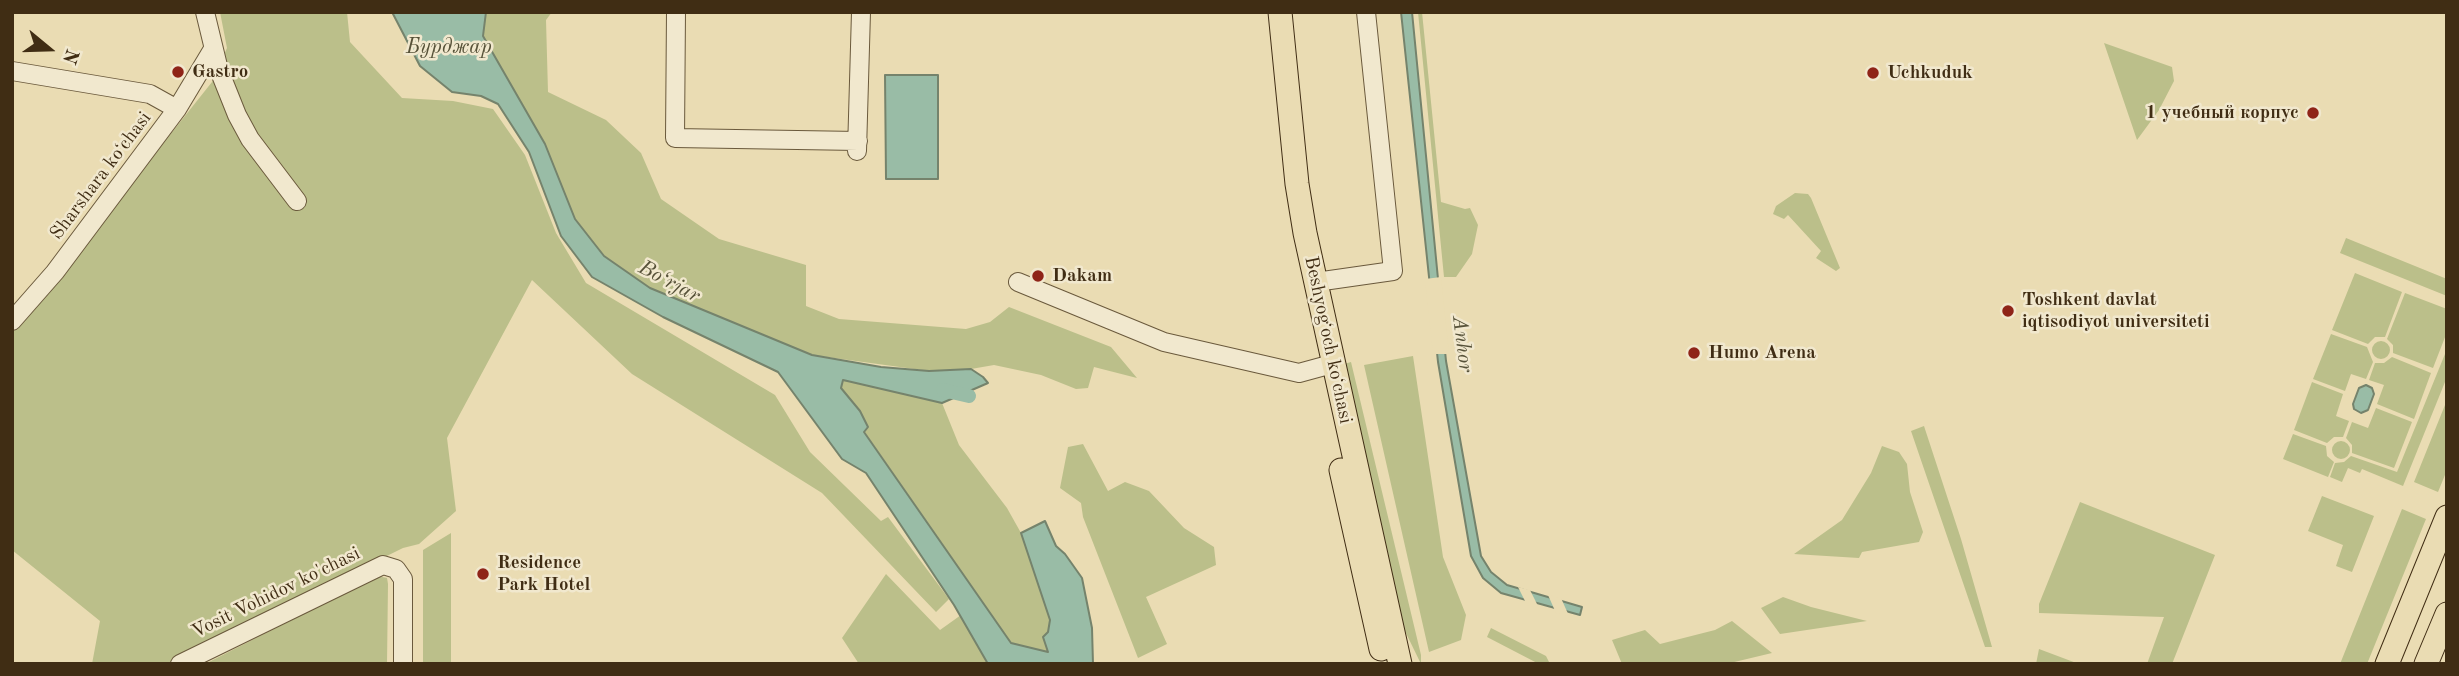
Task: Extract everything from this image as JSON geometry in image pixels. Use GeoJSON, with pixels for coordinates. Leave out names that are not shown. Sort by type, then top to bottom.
{"type":"FeatureCollection","features":[{"type":"Feature","properties":{"kind":"main road","name":"Beshyogʻoch koʻchasi"},"geometry":{"type":"LineString","coordinates":[[1265,12],[1283,196],[1400,664]]}},
{"type":"Feature","properties":{"kind":"main road","name":"Beshyogʻoch koʻchasi"},"geometry":{"type":"LineString","coordinates":[[1280,12],[1297,184],[1316,282],[1326,366],[1385,664]]}},
{"type":"Feature","properties":{"kind":"main road"},"geometry":{"type":"LineString","coordinates":[[2387,664],[2447,517]]}},
{"type":"Feature","properties":{"kind":"main road"},"geometry":{"type":"LineString","coordinates":[[2426,664],[2447,614]]}},
{"type":"Feature","properties":{"kind":"street"},"geometry":{"type":"LineString","coordinates":[[205,12],[213,49],[232,103],[250,139],[297,201]]}},
{"type":"Feature","properties":{"kind":"street"},"geometry":{"type":"LineString","coordinates":[[676,12],[675,138],[858,146],[861,12]]}},
{"type":"Feature","properties":{"kind":"street"},"geometry":{"type":"LineString","coordinates":[[1316,282],[1393,271],[1366,12]]}},
{"type":"Feature","properties":{"kind":"street","name":"Sharshara koʻchasi"},"geometry":{"type":"LineString","coordinates":[[12,321],[55,272],[177,109],[213,49]]}},
{"type":"Feature","properties":{"kind":"street"},"geometry":{"type":"LineString","coordinates":[[12,71],[150,94],[177,109]]}},
{"type":"Feature","properties":{"kind":"street"},"geometry":{"type":"LineString","coordinates":[[1017,282],[1164,342],[1299,373],[1326,366]]}},
{"type":"Feature","properties":{"kind":"street","name":"Vosit Vohidov ko'chasi"},"geometry":{"type":"LineString","coordinates":[[180,664],[374,569],[392,567],[400,573],[403,581],[402,664]]}},
{"type":"Feature","properties":{"kind":"shaded area"},"geometry":{"type":"Polygon","coordinates":[[[220,12],[347,12],[350,42],[402,98],[453,101],[493,109],[525,155],[556,233],[586,283],[775,395],[810,452],[881,521],[888,517],[949,599],[936,612],[822,493],[632,374],[532,280],[447,438],[456,511],[419,544],[403,548],[167,664],[92,664],[100,621],[12,550],[12,333],[212,82],[227,48],[220,12]]]}},
{"type":"Feature","properties":{"kind":"shaded area"},"geometry":{"type":"Polygon","coordinates":[[[486,12],[552,12],[546,20],[548,92],[606,120],[641,153],[661,199],[719,239],[806,265],[806,306],[839,319],[966,329],[990,322],[1009,307],[1111,347],[1137,378],[1094,367],[1088,388],[1076,389],[1041,375],[994,365],[929,371],[812,355],[650,288],[604,256],[575,219],[545,144],[483,36],[486,12]]]}},
{"type":"Feature","properties":{"kind":"shaded area"},"geometry":{"type":"Polygon","coordinates":[[[1418,12],[1422,12],[1441,202],[1470,208],[1478,225],[1472,254],[1456,277],[1444,277],[1418,12]]]}},
{"type":"Feature","properties":{"kind":"shaded area"},"geometry":{"type":"Polygon","coordinates":[[[2104,43],[2172,67],[2174,81],[2159,110],[2137,140],[2104,43]]]}},
{"type":"Feature","properties":{"kind":"shaded area"},"geometry":{"type":"Polygon","coordinates":[[[1795,193],[1808,194],[1811,198],[1840,268],[1836,271],[1816,258],[1821,251],[1788,215],[1784,219],[1773,214],[1776,206],[1795,193]]]}},
{"type":"Feature","properties":{"kind":"shaded area"},"geometry":{"type":"Polygon","coordinates":[[[2346,238],[2447,279],[2447,296],[2340,253],[2346,238]]]}},
{"type":"Feature","properties":{"kind":"shaded area"},"geometry":{"type":"Polygon","coordinates":[[[2355,273],[2402,292],[2385,337],[2375,337],[2368,344],[2332,330],[2355,273]]]}},
{"type":"Feature","properties":{"kind":"shaded area"},"geometry":{"type":"Polygon","coordinates":[[[2405,293],[2447,309],[2447,332],[2433,368],[2393,353],[2393,345],[2387,339],[2405,293]]]}},
{"type":"Feature","properties":{"kind":"shaded area"},"geometry":{"type":"Polygon","coordinates":[[[2331,334],[2367,347],[2373,362],[2366,379],[2351,374],[2345,391],[2313,379],[2331,334]]]}},
{"type":"Feature","properties":{"kind":"shaded area"},"geometry":{"type":"Polygon","coordinates":[[[2377,341],[2385,341],[2390,350],[2388,357],[2377,359],[2372,354],[2372,346],[2377,341]]]}},
{"type":"Feature","properties":{"kind":"shaded area"},"geometry":{"type":"Polygon","coordinates":[[[2447,349],[2447,377],[2403,486],[2362,469],[2360,473],[2348,468],[2342,482],[2330,477],[2335,463],[2344,462],[2351,456],[2397,472],[2447,349]]]}},
{"type":"Feature","properties":{"kind":"shaded area"},"geometry":{"type":"Polygon","coordinates":[[[1413,356],[1443,557],[1466,615],[1461,640],[1429,652],[1364,365],[1413,356]]]}},
{"type":"Feature","properties":{"kind":"shaded area"},"geometry":{"type":"Polygon","coordinates":[[[2392,357],[2431,373],[2414,419],[2377,404],[2384,385],[2369,380],[2375,363],[2384,363],[2392,357]]]}},
{"type":"Feature","properties":{"kind":"shaded area"},"geometry":{"type":"Polygon","coordinates":[[[1351,362],[1421,664],[1403,627],[1344,364],[1351,362]]]}},
{"type":"Feature","properties":{"kind":"shaded area"},"geometry":{"type":"Polygon","coordinates":[[[842,380],[942,403],[959,445],[1007,508],[1021,533],[1050,620],[1048,652],[1011,643],[864,431],[868,427],[860,411],[841,388],[842,380]]]}},
{"type":"Feature","properties":{"kind":"shaded area"},"geometry":{"type":"Polygon","coordinates":[[[2312,382],[2343,394],[2336,416],[2349,421],[2343,437],[2334,437],[2327,443],[2294,430],[2312,382]]]}},
{"type":"Feature","properties":{"kind":"shaded area"},"geometry":{"type":"Polygon","coordinates":[[[2447,400],[2447,470],[2438,492],[2414,482],[2447,400]]]}},
{"type":"Feature","properties":{"kind":"shaded area"},"geometry":{"type":"Polygon","coordinates":[[[2376,408],[2412,422],[2394,468],[2352,453],[2352,445],[2346,438],[2352,422],[2368,428],[2376,408]]]}},
{"type":"Feature","properties":{"kind":"shaded area"},"geometry":{"type":"Polygon","coordinates":[[[1924,426],[1961,539],[1992,647],[1985,647],[1911,431],[1924,426]]]}},
{"type":"Feature","properties":{"kind":"shaded area"},"geometry":{"type":"Polygon","coordinates":[[[2293,434],[2326,446],[2327,456],[2334,462],[2328,477],[2283,459],[2293,434]]]}},
{"type":"Feature","properties":{"kind":"shaded area"},"geometry":{"type":"Polygon","coordinates":[[[2337,441],[2345,441],[2350,450],[2348,457],[2337,459],[2332,454],[2332,446],[2337,441]]]}},
{"type":"Feature","properties":{"kind":"shaded area"},"geometry":{"type":"Polygon","coordinates":[[[1083,444],[1108,491],[1125,482],[1149,491],[1184,528],[1214,547],[1216,565],[1146,597],[1167,644],[1138,658],[1083,517],[1081,503],[1060,488],[1068,447],[1083,444]]]}},
{"type":"Feature","properties":{"kind":"shaded area"},"geometry":{"type":"Polygon","coordinates":[[[1882,446],[1899,452],[1907,464],[1910,492],[1923,532],[1919,542],[1862,552],[1859,558],[1794,554],[1842,520],[1871,473],[1882,446]]]}},
{"type":"Feature","properties":{"kind":"shaded area"},"geometry":{"type":"Polygon","coordinates":[[[2322,496],[2374,516],[2352,572],[2336,566],[2343,545],[2308,531],[2322,496]]]}},
{"type":"Feature","properties":{"kind":"shaded area"},"geometry":{"type":"Polygon","coordinates":[[[2080,502],[2215,555],[2172,664],[2147,664],[2164,617],[2039,613],[2039,604],[2080,502]]]}},
{"type":"Feature","properties":{"kind":"shaded area"},"geometry":{"type":"Polygon","coordinates":[[[2402,509],[2426,519],[2367,664],[2340,664],[2402,509]]]}},
{"type":"Feature","properties":{"kind":"shaded area"},"geometry":{"type":"Polygon","coordinates":[[[451,533],[451,664],[423,664],[423,550],[451,533]]]}},
{"type":"Feature","properties":{"kind":"shaded area"},"geometry":{"type":"Polygon","coordinates":[[[886,574],[940,630],[961,615],[988,664],[859,664],[842,638],[886,574]]]}},
{"type":"Feature","properties":{"kind":"shaded area"},"geometry":{"type":"Polygon","coordinates":[[[378,576],[387,578],[388,584],[387,664],[205,664],[378,576]]]}},
{"type":"Feature","properties":{"kind":"shaded area"},"geometry":{"type":"Polygon","coordinates":[[[1783,597],[1867,621],[1780,634],[1761,608],[1783,597]]]}},
{"type":"Feature","properties":{"kind":"shaded area"},"geometry":{"type":"Polygon","coordinates":[[[1732,621],[1772,653],[1726,664],[1622,664],[1612,640],[1645,630],[1660,644],[1715,630],[1732,621]]]}},
{"type":"Feature","properties":{"kind":"shaded area"},"geometry":{"type":"Polygon","coordinates":[[[1491,628],[1546,656],[1550,664],[1539,664],[1487,637],[1491,628]]]}},
{"type":"Feature","properties":{"kind":"shaded area"},"geometry":{"type":"Polygon","coordinates":[[[2039,649],[2079,664],[2036,664],[2039,649]]]}},
{"type":"Feature","properties":{"kind":"water","name":"Бурджар"},"geometry":{"type":"Polygon","coordinates":[[[392,12],[486,12],[483,36],[545,144],[575,219],[604,256],[650,288],[812,355],[881,367],[929,371],[971,369],[983,377],[988,383],[942,403],[843,380],[841,388],[860,411],[868,427],[864,432],[1011,643],[1048,652],[1043,637],[1048,632],[1050,620],[1021,533],[1045,521],[1056,546],[1082,578],[1092,628],[1093,664],[988,664],[954,605],[866,473],[842,459],[778,372],[663,317],[592,277],[561,236],[529,152],[498,104],[481,96],[452,92],[420,66],[392,12]]]}},
{"type":"Feature","properties":{"kind":"water","name":"Anhor"},"geometry":{"type":"Polygon","coordinates":[[[1401,12],[1412,12],[1446,361],[1481,556],[1491,572],[1507,585],[1582,607],[1580,615],[1501,593],[1483,578],[1471,556],[1438,362],[1401,12]]]}},
{"type":"Feature","properties":{"kind":"water"},"geometry":{"type":"Polygon","coordinates":[[[885,75],[938,75],[938,179],[886,179],[885,75]]]}},
{"type":"Feature","properties":{"kind":"water"},"geometry":{"type":"Polygon","coordinates":[[[2366,385],[2372,388],[2374,394],[2368,410],[2361,413],[2354,409],[2353,404],[2359,388],[2366,385]]]}},
{"type":"Feature","properties":{"kind":"pier"},"geometry":{"type":"Polygon","coordinates":[[[1441,277],[1449,354],[1433,354],[1425,279],[1441,277]]]}},
{"type":"Feature","properties":{"kind":"pier"},"geometry":{"type":"Polygon","coordinates":[[[1518,587],[1530,590],[1539,608],[1527,605],[1518,587]]]}},
{"type":"Feature","properties":{"kind":"pier"},"geometry":{"type":"Polygon","coordinates":[[[1548,595],[1561,598],[1569,616],[1556,613],[1548,595]]]}},
{"type":"Feature","properties":{"kind":"waterway","name":"Bo‘rjar"},"geometry":{"type":"LineString","coordinates":[[943,390],[969,396]]}},
{"type":"Feature","properties":{"kind":"place","name":"Gastro"},"geometry":{"type":"Point","coordinates":[178,72]}},
{"type":"Feature","properties":{"kind":"place","name":"Uchkuduk"},"geometry":{"type":"Point","coordinates":[1873,73]}},
{"type":"Feature","properties":{"kind":"place","name":"1 учебный корпус"},"geometry":{"type":"Point","coordinates":[2313,113]}},
{"type":"Feature","properties":{"kind":"place","name":"Dakam"},"geometry":{"type":"Point","coordinates":[1038,276]}},
{"type":"Feature","properties":{"kind":"place","name":"Toshkent davlat iqtisodiyot universiteti"},"geometry":{"type":"Point","coordinates":[2008,311]}},
{"type":"Feature","properties":{"kind":"place","name":"Humo Arena"},"geometry":{"type":"Point","coordinates":[1694,353]}},
{"type":"Feature","properties":{"kind":"place","name":"Residence Park Hotel"},"geometry":{"type":"Point","coordinates":[483,574]}}]}
